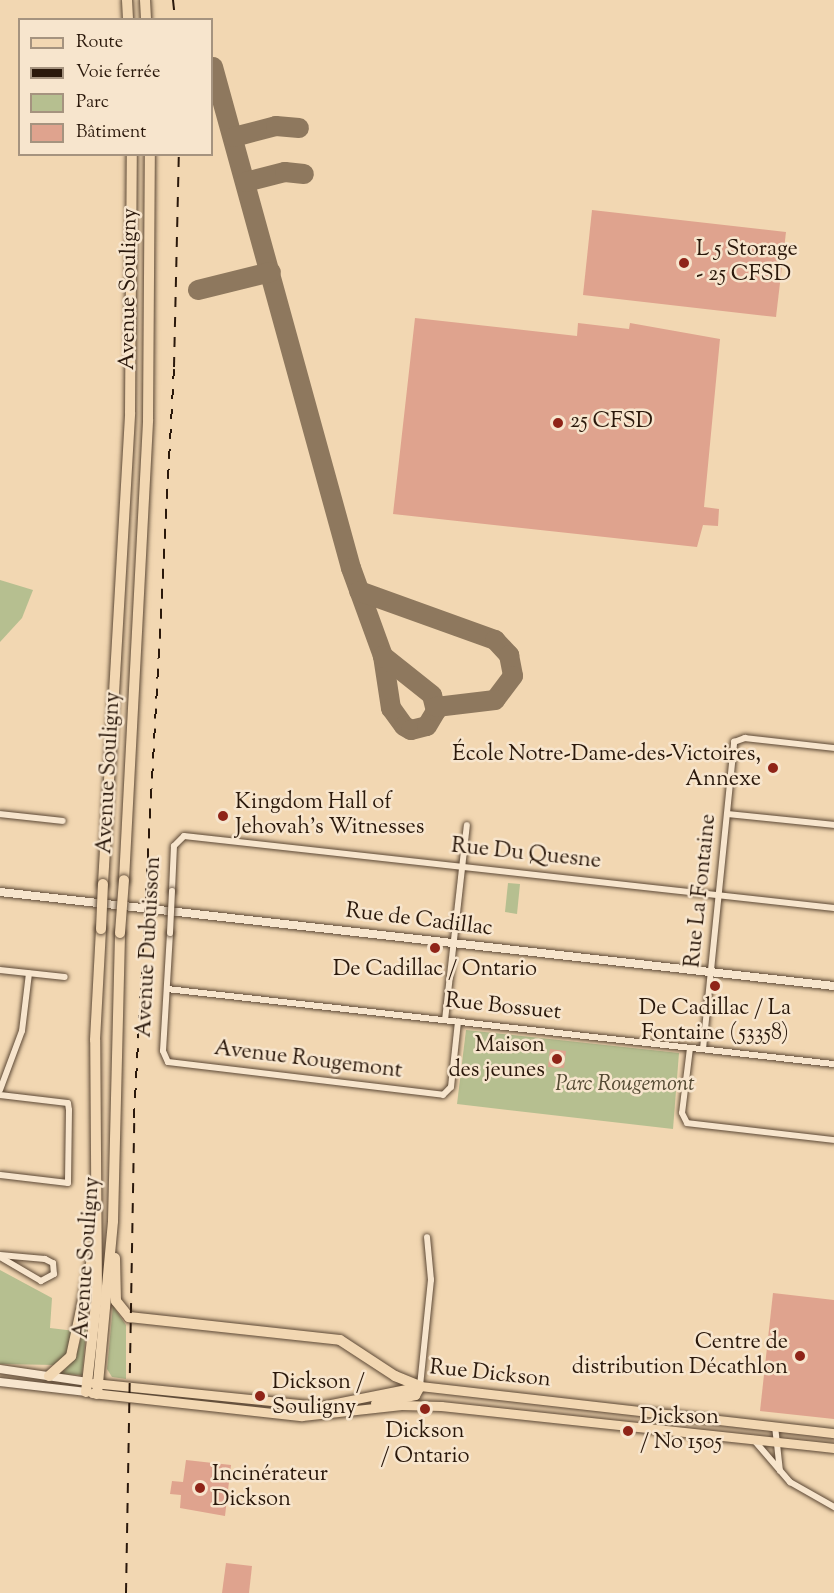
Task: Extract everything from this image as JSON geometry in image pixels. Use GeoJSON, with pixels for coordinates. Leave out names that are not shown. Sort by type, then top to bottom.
{"type":"FeatureCollection","features":[{"type":"Feature","properties":{"kind":"highway"},"geometry":{"type":"LineString","coordinates":[[127,0],[128,18]]}},
{"type":"Feature","properties":{"kind":"highway"},"geometry":{"type":"LineString","coordinates":[[145,0],[146,18]]}},
{"type":"Feature","properties":{"kind":"highway","name":"Avenue Souligny"},"geometry":{"type":"LineString","coordinates":[[92,1388],[99,1217],[95,1040],[130,413],[132,156]]}},
{"type":"Feature","properties":{"kind":"highway","name":"Avenue Souligny"},"geometry":{"type":"LineString","coordinates":[[92,1388],[113,1221],[120,933],[148,420],[150,156]]}},
{"type":"Feature","properties":{"kind":"highway"},"geometry":{"type":"LineString","coordinates":[[49,1376],[67,1363],[75,1346],[99,1217]]}},
{"type":"Feature","properties":{"kind":"highway"},"geometry":{"type":"LineString","coordinates":[[113,1221],[116,1297],[129,1317],[340,1340],[395,1376],[420,1386]]}},
{"type":"Feature","properties":{"kind":"main road","name":"Rue Dickson"},"geometry":{"type":"LineString","coordinates":[[0,1369],[49,1376],[92,1388],[302,1416],[337,1415],[386,1406],[430,1405],[833,1448]]}},
{"type":"Feature","properties":{"kind":"main road","name":"Rue Dickson"},"geometry":{"type":"LineString","coordinates":[[0,1382],[321,1406],[420,1386],[834,1434]]}},
{"type":"Feature","properties":{"kind":"main road"},"geometry":{"type":"LineString","coordinates":[[337,1415],[415,1395],[420,1386]]}},
{"type":"Feature","properties":{"kind":"main road"},"geometry":{"type":"LineString","coordinates":[[833,1448],[834,1434]]}},
{"type":"Feature","properties":{"kind":"street","name":"Rue La Fontaine"},"geometry":{"type":"LineString","coordinates":[[703,1049],[737,739],[834,748]]}},
{"type":"Feature","properties":{"kind":"street"},"geometry":{"type":"LineString","coordinates":[[0,814],[63,821]]}},
{"type":"Feature","properties":{"kind":"street"},"geometry":{"type":"LineString","coordinates":[[728,814],[834,825]]}},
{"type":"Feature","properties":{"kind":"street"},"geometry":{"type":"LineString","coordinates":[[445,1020],[467,825]]}},
{"type":"Feature","properties":{"kind":"street","name":"Rue Du Quesne"},"geometry":{"type":"LineString","coordinates":[[178,838],[462,866],[834,908]]}},
{"type":"Feature","properties":{"kind":"street","name":"Avenue Dubuisson"},"geometry":{"type":"LineString","coordinates":[[165,1059],[172,891],[178,838]]}},
{"type":"Feature","properties":{"kind":"street","name":"Rue de Cadillac"},"geometry":{"type":"LineString","coordinates":[[0,892],[834,986]]}},
{"type":"Feature","properties":{"kind":"street"},"geometry":{"type":"LineString","coordinates":[[0,970],[65,977]]}},
{"type":"Feature","properties":{"kind":"street"},"geometry":{"type":"LineString","coordinates":[[0,1090],[22,1031],[29,973]]}},
{"type":"Feature","properties":{"kind":"street","name":"Rue Bossuet"},"geometry":{"type":"LineString","coordinates":[[167,989],[834,1064]]}},
{"type":"Feature","properties":{"kind":"street","name":"Avenue Rougemont"},"geometry":{"type":"LineString","coordinates":[[165,1059],[447,1094],[458,1021]]}},
{"type":"Feature","properties":{"kind":"street"},"geometry":{"type":"LineString","coordinates":[[690,1048],[684,1121],[834,1140]]}},
{"type":"Feature","properties":{"kind":"street"},"geometry":{"type":"LineString","coordinates":[[0,1095],[68,1103],[68,1183],[0,1175]]}},
{"type":"Feature","properties":{"kind":"street"},"geometry":{"type":"LineString","coordinates":[[420,1386],[431,1280],[427,1238]]}},
{"type":"Feature","properties":{"kind":"street"},"geometry":{"type":"LineString","coordinates":[[0,1256],[45,1259],[53,1263],[54,1274],[41,1281],[0,1256]]}},
{"type":"Feature","properties":{"kind":"street"},"geometry":{"type":"LineString","coordinates":[[775,1426],[780,1442],[780,1472]]}},
{"type":"Feature","properties":{"kind":"street"},"geometry":{"type":"LineString","coordinates":[[752,1439],[780,1472],[834,1507]]}},
{"type":"Feature","properties":{"kind":"green space"},"geometry":{"type":"Polygon","coordinates":[[[0,580],[33,590],[22,618],[0,642],[0,580]]]}},
{"type":"Feature","properties":{"kind":"green space"},"geometry":{"type":"Polygon","coordinates":[[[508,883],[520,884],[517,914],[505,912],[508,883]]]}},
{"type":"Feature","properties":{"kind":"green space","name":"Parc Rougemont"},"geometry":{"type":"Polygon","coordinates":[[[466,1030],[679,1053],[673,1129],[457,1104],[466,1030]]]}},
{"type":"Feature","properties":{"kind":"green space"},"geometry":{"type":"Polygon","coordinates":[[[0,1270],[52,1298],[50,1328],[75,1331],[69,1355],[55,1365],[0,1364],[0,1270]]]}},
{"type":"Feature","properties":{"kind":"green space"},"geometry":{"type":"Polygon","coordinates":[[[113,1306],[126,1325],[126,1379],[112,1377],[107,1369],[113,1306]]]}},
{"type":"Feature","properties":{"kind":"green space"},"geometry":{"type":"Polygon","coordinates":[[[88,1310],[82,1375],[61,1374],[76,1357],[88,1310]]]}},
{"type":"Feature","properties":{"kind":"building","name":"L 5 Storage - 25 CFSD"},"geometry":{"type":"Polygon","coordinates":[[[592,210],[786,232],[776,317],[583,295],[592,210]]]}},
{"type":"Feature","properties":{"kind":"building","name":"25 CFSD"},"geometry":{"type":"Polygon","coordinates":[[[415,318],[577,336],[578,323],[629,329],[630,323],[720,339],[704,507],[719,509],[718,526],[703,525],[697,547],[393,514],[415,318]]]}},
{"type":"Feature","properties":{"kind":"building","name":"Maison des jeunes"},"geometry":{"type":"Polygon","coordinates":[[[550,1049],[566,1051],[564,1068],[548,1067],[550,1049]]]}},
{"type":"Feature","properties":{"kind":"building","name":"Centre de distribution Décathlon"},"geometry":{"type":"Polygon","coordinates":[[[773,1293],[834,1300],[834,1419],[760,1411],[773,1293]]]}},
{"type":"Feature","properties":{"kind":"building","name":"Incinérateur Dickson"},"geometry":{"type":"Polygon","coordinates":[[[186,1460],[231,1465],[225,1516],[180,1508],[181,1495],[170,1494],[172,1481],[183,1482],[186,1460]]]}},
{"type":"Feature","properties":{"kind":"building"},"geometry":{"type":"Polygon","coordinates":[[[226,1563],[252,1566],[249,1593],[222,1593],[226,1563]]]}},
{"type":"Feature","properties":{"kind":"taxiway"},"geometry":{"type":"LineString","coordinates":[[213,67],[351,568],[383,656],[391,708],[404,726],[411,730],[427,726],[436,711],[432,695],[383,656]]}},
{"type":"Feature","properties":{"kind":"taxiway"},"geometry":{"type":"LineString","coordinates":[[234,137],[276,126],[299,128]]}},
{"type":"Feature","properties":{"kind":"taxiway"},"geometry":{"type":"LineString","coordinates":[[246,182],[285,172],[304,174]]}},
{"type":"Feature","properties":{"kind":"taxiway"},"geometry":{"type":"LineString","coordinates":[[198,290],[271,272]]}},
{"type":"Feature","properties":{"kind":"taxiway"},"geometry":{"type":"LineString","coordinates":[[359,591],[495,640],[509,655],[513,676],[495,700],[436,707]]}},
{"type":"Feature","properties":{"kind":"railway"},"geometry":{"type":"LineString","coordinates":[[173,0],[175,18]]}},
{"type":"Feature","properties":{"kind":"railway"},"geometry":{"type":"LineString","coordinates":[[126,1593],[134,1118],[174,367],[179,156]]}},
{"type":"Feature","properties":{"kind":"place","name":"L 5 Storage - 25 CFSD"},"geometry":{"type":"Point","coordinates":[684,263]}},
{"type":"Feature","properties":{"kind":"place","name":"25 CFSD"},"geometry":{"type":"Point","coordinates":[558,423]}},
{"type":"Feature","properties":{"kind":"place","name":"École Notre-Dame-des-Victoires, Annexe"},"geometry":{"type":"Point","coordinates":[773,768]}},
{"type":"Feature","properties":{"kind":"place","name":"Kingdom Hall of Jehovah's Witnesses"},"geometry":{"type":"Point","coordinates":[223,816]}},
{"type":"Feature","properties":{"kind":"place","name":"De Cadillac / Ontario"},"geometry":{"type":"Point","coordinates":[435,948]}},
{"type":"Feature","properties":{"kind":"place","name":"De Cadillac / La Fontaine (53358)"},"geometry":{"type":"Point","coordinates":[715,986]}},
{"type":"Feature","properties":{"kind":"place","name":"Maison des jeunes"},"geometry":{"type":"Point","coordinates":[557,1059]}},
{"type":"Feature","properties":{"kind":"place","name":"Centre de distribution Décathlon"},"geometry":{"type":"Point","coordinates":[800,1356]}},
{"type":"Feature","properties":{"kind":"place","name":"Dickson / Souligny"},"geometry":{"type":"Point","coordinates":[260,1396]}},
{"type":"Feature","properties":{"kind":"place","name":"Dickson / Ontario"},"geometry":{"type":"Point","coordinates":[425,1409]}},
{"type":"Feature","properties":{"kind":"place","name":"Dickson / No 1505"},"geometry":{"type":"Point","coordinates":[628,1431]}},
{"type":"Feature","properties":{"kind":"place","name":"Incinérateur Dickson"},"geometry":{"type":"Point","coordinates":[200,1488]}}]}
